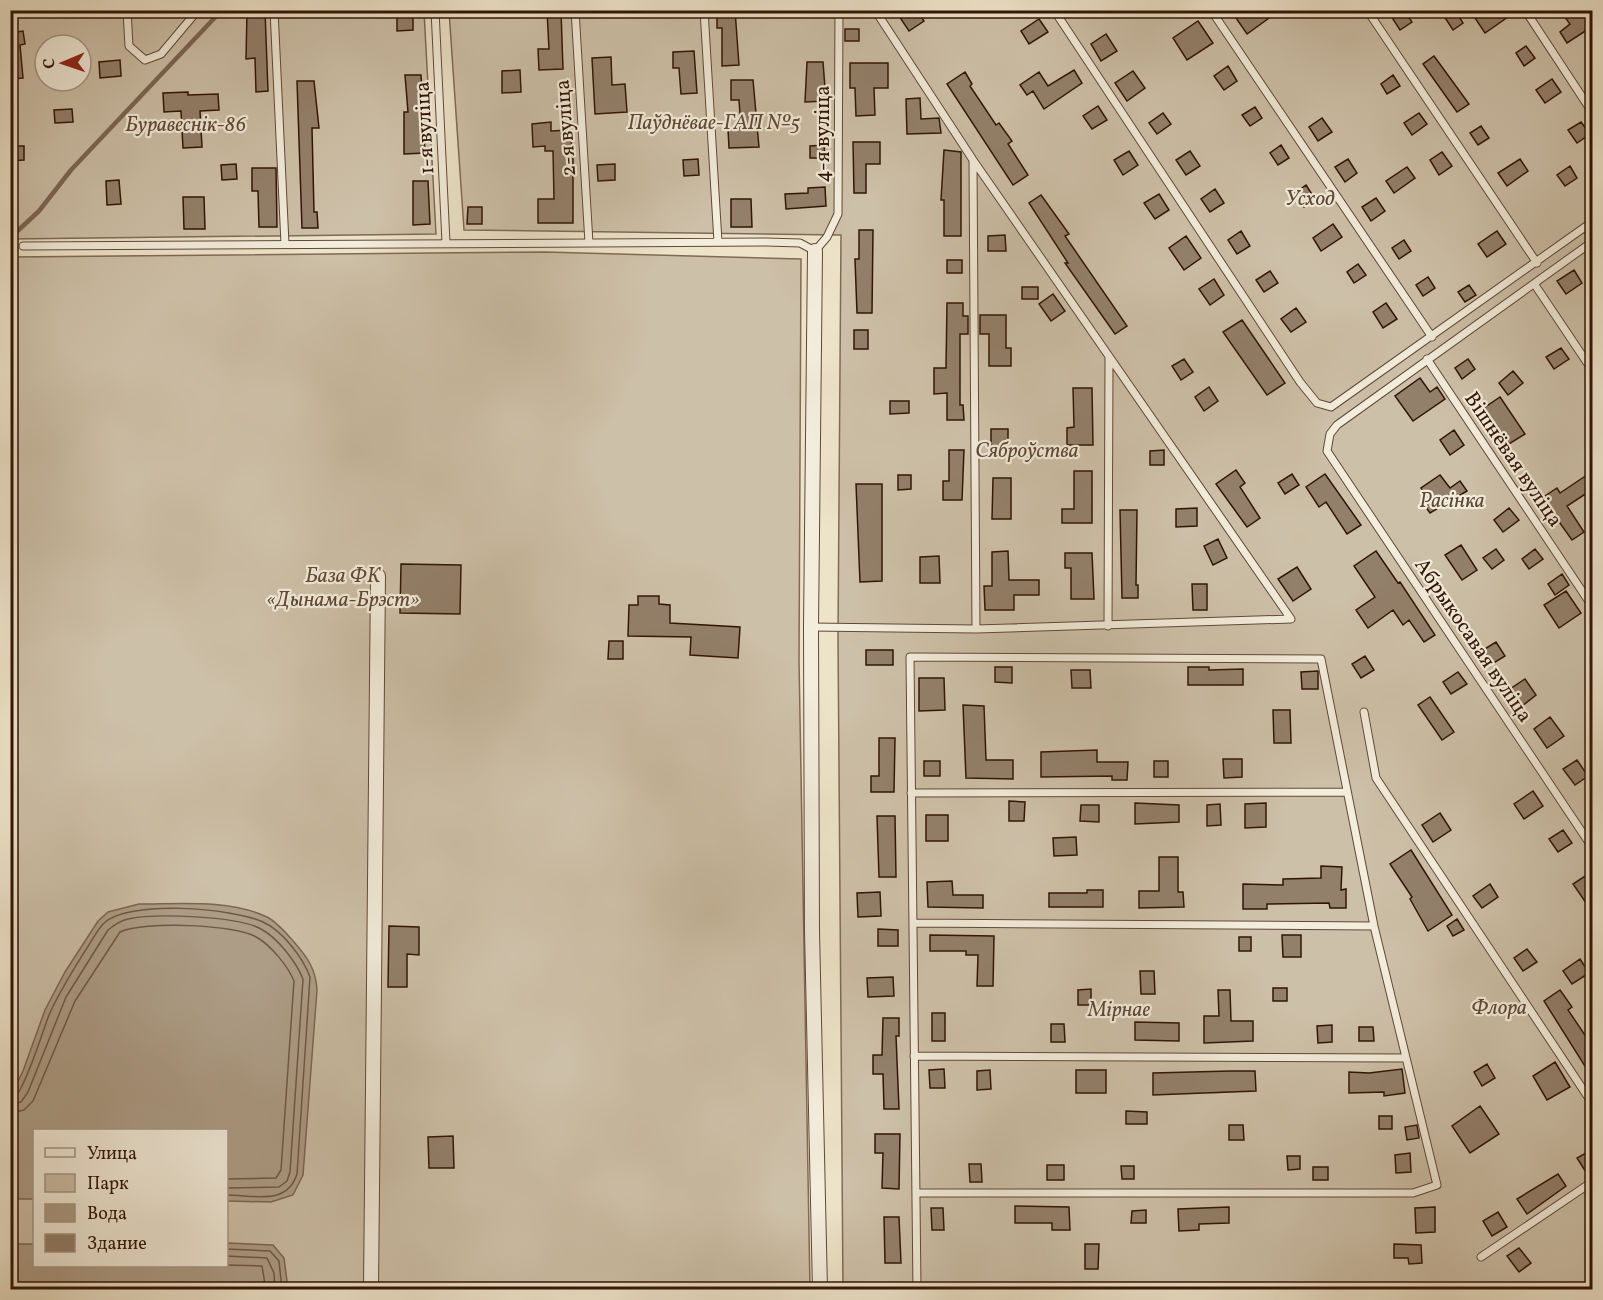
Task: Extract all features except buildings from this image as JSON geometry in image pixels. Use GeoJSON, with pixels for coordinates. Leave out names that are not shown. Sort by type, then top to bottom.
{"type":"FeatureCollection","features":[{"type":"Feature","properties":{"kind":"street"},"geometry":{"type":"LineString","coordinates":[[815,251],[811,627],[812,931],[820,1290]]}},
{"type":"Feature","properties":{"kind":"street"},"geometry":{"type":"LineString","coordinates":[[371,1290],[378,576]]}},
{"type":"Feature","properties":{"kind":"lane"},"geometry":{"type":"LineString","coordinates":[[127,10],[129,46],[145,60],[160,54],[198,10]]}},
{"type":"Feature","properties":{"kind":"lane"},"geometry":{"type":"LineString","coordinates":[[274,10],[285,244]]}},
{"type":"Feature","properties":{"kind":"lane","name":"1-я вуліца"},"geometry":{"type":"LineString","coordinates":[[435,10],[446,243]]}},
{"type":"Feature","properties":{"kind":"lane","name":"2-я вуліца"},"geometry":{"type":"LineString","coordinates":[[575,10],[589,243]]}},
{"type":"Feature","properties":{"kind":"lane"},"geometry":{"type":"LineString","coordinates":[[704,10],[718,242]]}},
{"type":"Feature","properties":{"kind":"lane","name":"4-я вуліца"},"geometry":{"type":"LineString","coordinates":[[815,251],[827,237],[838,214],[839,10]]}},
{"type":"Feature","properties":{"kind":"lane"},"geometry":{"type":"LineString","coordinates":[[811,627],[976,629],[1292,619],[973,160],[875,10]]}},
{"type":"Feature","properties":{"kind":"lane"},"geometry":{"type":"LineString","coordinates":[[1054,10],[1300,382],[1317,404],[1331,407],[1593,222]]}},
{"type":"Feature","properties":{"kind":"lane"},"geometry":{"type":"LineString","coordinates":[[1211,10],[1432,337]]}},
{"type":"Feature","properties":{"kind":"lane"},"geometry":{"type":"LineString","coordinates":[[1367,10],[1537,263]]}},
{"type":"Feature","properties":{"kind":"lane"},"geometry":{"type":"LineString","coordinates":[[1525,10],[1593,112]]}},
{"type":"Feature","properties":{"kind":"lane"},"geometry":{"type":"LineString","coordinates":[[973,160],[976,629]]}},
{"type":"Feature","properties":{"kind":"lane"},"geometry":{"type":"LineString","coordinates":[[23,246],[718,242],[800,243],[815,251]]}},
{"type":"Feature","properties":{"kind":"lane"},"geometry":{"type":"LineString","coordinates":[[1427,359],[1593,242]]}},
{"type":"Feature","properties":{"kind":"lane"},"geometry":{"type":"LineString","coordinates":[[1535,285],[1593,370]]}},
{"type":"Feature","properties":{"kind":"lane"},"geometry":{"type":"LineString","coordinates":[[1108,626],[1109,358]]}},
{"type":"Feature","properties":{"kind":"lane","name":"Абрыкосавая вуліца"},"geometry":{"type":"LineString","coordinates":[[1427,359],[1337,425],[1330,434],[1327,451],[1593,847]]}},
{"type":"Feature","properties":{"kind":"lane","name":"Вішнёвая вуліца"},"geometry":{"type":"LineString","coordinates":[[1427,359],[1593,606]]}},
{"type":"Feature","properties":{"kind":"lane"},"geometry":{"type":"LineString","coordinates":[[917,1290],[918,1193],[914,1056],[910,657],[1321,659],[1374,926],[1437,1185],[1413,1193],[918,1193]]}},
{"type":"Feature","properties":{"kind":"lane"},"geometry":{"type":"LineString","coordinates":[[1364,712],[1376,778],[1591,1105],[1593,1103]]}},
{"type":"Feature","properties":{"kind":"lane"},"geometry":{"type":"LineString","coordinates":[[911,793],[1346,792]]}},
{"type":"Feature","properties":{"kind":"lane"},"geometry":{"type":"LineString","coordinates":[[914,923],[1374,926]]}},
{"type":"Feature","properties":{"kind":"lane"},"geometry":{"type":"LineString","coordinates":[[914,1056],[1406,1058]]}},
{"type":"Feature","properties":{"kind":"lane"},"geometry":{"type":"LineString","coordinates":[[1481,1257],[1593,1182]]}},
{"type":"Feature","properties":{"kind":"lane"},"geometry":{"type":"LineString","coordinates":[[1588,1290],[1593,1287]]}},
{"type":"Feature","properties":{"kind":"green space","name":"Буравеснік-86"},"geometry":{"type":"Polygon","coordinates":[[[10,11],[424,11],[436,234],[11,239],[10,11]]]}},
{"type":"Feature","properties":{"kind":"green space"},"geometry":{"type":"Polygon","coordinates":[[[449,11],[1592,11],[1592,1289],[843,1289],[838,637],[841,235],[464,230],[449,11]]]}},
{"type":"Feature","properties":{"kind":"green space","name":"База ФК «Дынама-Брэст»"},"geometry":{"type":"Polygon","coordinates":[[[545,252],[801,259],[799,660],[810,1289],[11,1289],[11,257],[545,252]]]}},
{"type":"Feature","properties":{"kind":"water"},"geometry":{"type":"Polygon","coordinates":[[[139,904],[204,904],[237,907],[267,917],[278,925],[307,958],[315,976],[317,990],[303,1175],[293,1195],[271,1202],[228,1201],[228,1129],[33,1129],[33,1199],[11,1199],[11,1095],[23,1071],[45,1010],[65,972],[98,921],[108,912],[139,904]]]}},
{"type":"Feature","properties":{"kind":"water"},"geometry":{"type":"Polygon","coordinates":[[[228,1243],[273,1245],[284,1258],[288,1289],[11,1289],[11,1244],[33,1244],[33,1267],[228,1267],[228,1243]]]}},
{"type":"Feature","properties":{"kind":"waterway"},"geometry":{"type":"LineString","coordinates":[[10,238],[39,211],[71,170],[222,10]]}},
{"type":"Feature","properties":{"kind":"park label","name":"Паўднёвае-ГАП №5"},"geometry":{"type":"Point","coordinates":[714,122]}},
{"type":"Feature","properties":{"kind":"park label","name":"Усход"},"geometry":{"type":"Point","coordinates":[1310,198]}},
{"type":"Feature","properties":{"kind":"park label","name":"Сяброўства"},"geometry":{"type":"Point","coordinates":[1027,450]}},
{"type":"Feature","properties":{"kind":"park label","name":"Расінка"},"geometry":{"type":"Point","coordinates":[1452,500]}},
{"type":"Feature","properties":{"kind":"park label","name":"Флора"},"geometry":{"type":"Point","coordinates":[1499,1007]}},
{"type":"Feature","properties":{"kind":"park label","name":"Мірнае"},"geometry":{"type":"Point","coordinates":[1119,1009]}}]}
